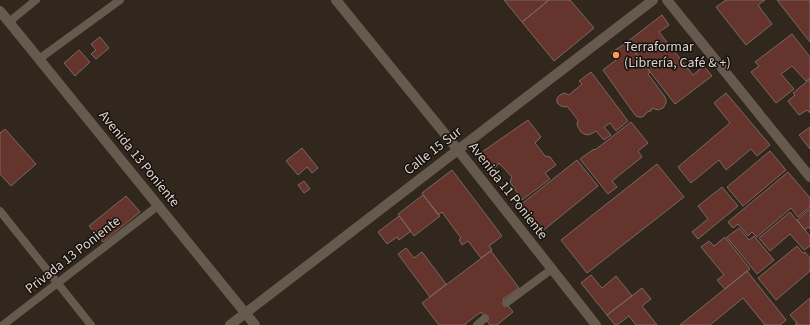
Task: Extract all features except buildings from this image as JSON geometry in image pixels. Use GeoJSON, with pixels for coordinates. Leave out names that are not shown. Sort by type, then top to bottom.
{"type":"FeatureCollection","features":[{"type":"Feature","properties":{"kind":"street","name":"Avenida 11 Poniente"},"geometry":{"type":"LineString","coordinates":[[336,0],[458,150],[596,325]]}},
{"type":"Feature","properties":{"kind":"street","name":"Calle 15 Sur"},"geometry":{"type":"LineString","coordinates":[[230,325],[653,0]]}},
{"type":"Feature","properties":{"kind":"street"},"geometry":{"type":"LineString","coordinates":[[667,0],[810,178]]}},
{"type":"Feature","properties":{"kind":"street","name":"Avenida 13 Poniente"},"geometry":{"type":"LineString","coordinates":[[0,11],[256,325]]}},
{"type":"Feature","properties":{"kind":"lane"},"geometry":{"type":"LineString","coordinates":[[9,22],[36,0]]}},
{"type":"Feature","properties":{"kind":"lane"},"geometry":{"type":"LineString","coordinates":[[39,59],[120,0]]}},
{"type":"Feature","properties":{"kind":"lane","name":"Privada 13 Poniente"},"geometry":{"type":"LineString","coordinates":[[4,325],[159,205]]}},
{"type":"Feature","properties":{"kind":"lane"},"geometry":{"type":"LineString","coordinates":[[0,211],[91,325]]}},
{"type":"Feature","properties":{"kind":"lane"},"geometry":{"type":"LineString","coordinates":[[506,303],[552,269]]}},
{"type":"Feature","properties":{"kind":"lane"},"geometry":{"type":"LineString","coordinates":[[477,325],[485,318]]}},
{"type":"Feature","properties":{"kind":"place","name":"Terraformar (Librería, Café & +)"},"geometry":{"type":"Point","coordinates":[616,55]}}]}
